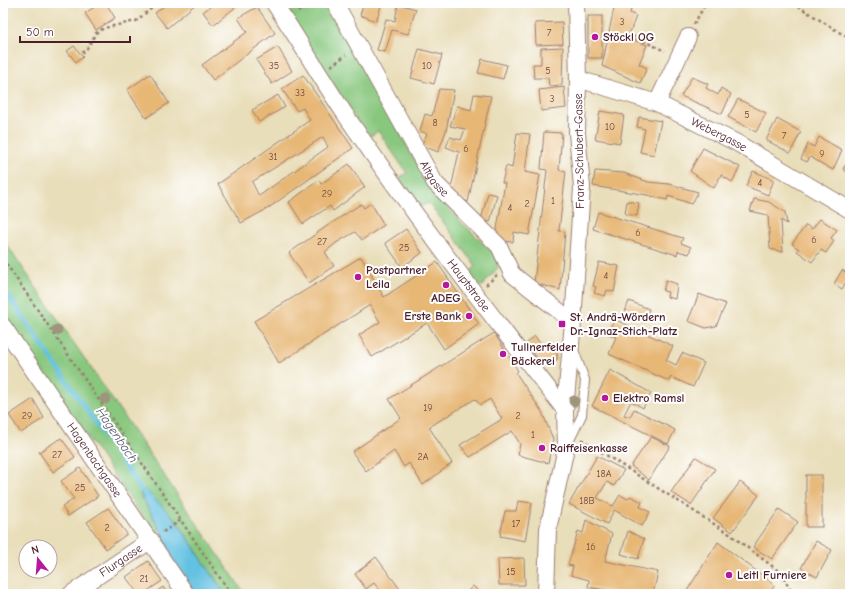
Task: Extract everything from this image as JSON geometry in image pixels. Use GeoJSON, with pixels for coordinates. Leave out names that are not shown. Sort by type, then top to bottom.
{"type":"FeatureCollection","features":[{"type":"Feature","properties":{"kind":"street","name":"Hauptstraße"},"geometry":{"type":"LineString","coordinates":[[274,3],[349,120],[394,184],[476,295],[565,410]]}},
{"type":"Feature","properties":{"kind":"street","name":"Altgasse"},"geometry":{"type":"LineString","coordinates":[[335,3],[435,183],[499,246],[512,274],[573,322]]}},
{"type":"Feature","properties":{"kind":"street","name":"Franz-Schubert-Gasse"},"geometry":{"type":"LineString","coordinates":[[565,410],[573,322],[582,187],[577,133],[578,79],[576,3]]}},
{"type":"Feature","properties":{"kind":"street"},"geometry":{"type":"LineString","coordinates":[[657,103],[688,37]]}},
{"type":"Feature","properties":{"kind":"street","name":"Webergasse"},"geometry":{"type":"LineString","coordinates":[[578,79],[657,103],[737,143],[850,210]]}},
{"type":"Feature","properties":{"kind":"street","name":"Hagenbachgasse"},"geometry":{"type":"LineString","coordinates":[[3,326],[151,540],[186,594]]}},
{"type":"Feature","properties":{"kind":"street"},"geometry":{"type":"LineString","coordinates":[[546,594],[548,529],[570,441],[565,410]]}},
{"type":"Feature","properties":{"kind":"street","name":"Flurgasse"},"geometry":{"type":"LineString","coordinates":[[71,594],[151,540]]}},
{"type":"Feature","properties":{"kind":"lane"},"geometry":{"type":"LineString","coordinates":[[570,441],[582,415],[585,380],[571,342]]}},
{"type":"Feature","properties":{"kind":"path"},"geometry":{"type":"LineString","coordinates":[[82,53],[89,47],[96,33],[104,28],[114,25],[136,21],[158,3]]}},
{"type":"Feature","properties":{"kind":"path"},"geometry":{"type":"LineString","coordinates":[[688,37],[706,3]]}},
{"type":"Feature","properties":{"kind":"path"},"geometry":{"type":"LineString","coordinates":[[793,3],[850,39]]}},
{"type":"Feature","properties":{"kind":"path"},"geometry":{"type":"LineString","coordinates":[[632,36],[678,57]]}},
{"type":"Feature","properties":{"kind":"path"},"geometry":{"type":"LineString","coordinates":[[319,74],[359,46]]}},
{"type":"Feature","properties":{"kind":"path"},"geometry":{"type":"LineString","coordinates":[[3,259],[231,594]]}},
{"type":"Feature","properties":{"kind":"path"},"geometry":{"type":"LineString","coordinates":[[476,295],[508,266]]}},
{"type":"Feature","properties":{"kind":"path"},"geometry":{"type":"LineString","coordinates":[[570,441],[728,533],[780,572],[793,594]]}},
{"type":"Feature","properties":{"kind":"path"},"geometry":{"type":"LineString","coordinates":[[151,540],[181,520]]}},
{"type":"Feature","properties":{"kind":"green space"},"geometry":{"type":"Polygon","coordinates":[[[280,3],[327,3],[430,187],[459,220],[503,262],[481,287],[467,275],[476,266],[429,203],[420,207],[399,178],[407,173],[378,131],[368,138],[280,3]]]}},
{"type":"Feature","properties":{"kind":"green space"},"geometry":{"type":"Polygon","coordinates":[[[3,239],[245,594],[225,594],[175,519],[140,494],[160,529],[154,533],[3,315],[3,239]]]}},
{"type":"Feature","properties":{"kind":"water"},"geometry":{"type":"Polygon","coordinates":[[[146,490],[175,519],[225,594],[195,594],[157,539],[162,535],[160,529],[140,493],[146,490]]]}},
{"type":"Feature","properties":{"kind":"building"},"geometry":{"type":"Polygon","coordinates":[[[101,3],[106,3],[115,18],[96,30],[85,13],[101,3]]]}},
{"type":"Feature","properties":{"kind":"building"},"geometry":{"type":"Polygon","coordinates":[[[168,3],[197,3],[167,28],[155,13],[168,3]]]}},
{"type":"Feature","properties":{"kind":"building"},"geometry":{"type":"Polygon","coordinates":[[[215,3],[241,3],[213,25],[203,12],[215,3]]]}},
{"type":"Feature","properties":{"kind":"building"},"geometry":{"type":"Polygon","coordinates":[[[364,3],[382,3],[376,21],[360,15],[364,3]]]}},
{"type":"Feature","properties":{"kind":"building"},"geometry":{"type":"Polygon","coordinates":[[[615,3],[633,3],[630,13],[636,16],[628,38],[647,45],[639,64],[647,68],[640,83],[602,66],[615,3]]]}},
{"type":"Feature","properties":{"kind":"building"},"geometry":{"type":"Polygon","coordinates":[[[398,4],[416,9],[408,34],[392,30],[385,52],[377,50],[386,19],[395,21],[398,4]]]}},
{"type":"Feature","properties":{"kind":"building"},"geometry":{"type":"Polygon","coordinates":[[[257,7],[275,33],[213,80],[202,65],[247,32],[238,18],[257,7]]]}},
{"type":"Feature","properties":{"kind":"building","name":"Stöckl OG"},"geometry":{"type":"Polygon","coordinates":[[[588,16],[602,16],[602,58],[588,58],[588,16]]]}},
{"type":"Feature","properties":{"kind":"building"},"geometry":{"type":"Polygon","coordinates":[[[562,22],[563,44],[536,45],[535,23],[562,22]]]}},
{"type":"Feature","properties":{"kind":"building"},"geometry":{"type":"Polygon","coordinates":[[[74,46],[83,57],[76,62],[67,51],[74,46]]]}},
{"type":"Feature","properties":{"kind":"building"},"geometry":{"type":"Polygon","coordinates":[[[278,47],[292,71],[272,84],[256,60],[278,47]]]}},
{"type":"Feature","properties":{"kind":"building"},"geometry":{"type":"Polygon","coordinates":[[[563,47],[562,85],[549,86],[548,78],[534,78],[533,64],[541,64],[541,48],[563,47]]]}},
{"type":"Feature","properties":{"kind":"building"},"geometry":{"type":"Polygon","coordinates":[[[419,49],[442,55],[434,84],[411,78],[419,49]]]}},
{"type":"Feature","properties":{"kind":"building"},"geometry":{"type":"Polygon","coordinates":[[[482,59],[507,65],[503,79],[478,73],[482,59]]]}},
{"type":"Feature","properties":{"kind":"building"},"geometry":{"type":"Polygon","coordinates":[[[150,74],[169,103],[146,118],[127,90],[150,74]]]}},
{"type":"Feature","properties":{"kind":"building"},"geometry":{"type":"Polygon","coordinates":[[[303,75],[353,148],[267,209],[241,223],[218,184],[310,120],[303,108],[297,111],[282,89],[303,75]],[[323,137],[252,182],[259,196],[328,147],[323,137]]]}},
{"type":"Feature","properties":{"kind":"building"},"geometry":{"type":"Polygon","coordinates":[[[692,77],[708,84],[706,88],[718,95],[721,88],[731,94],[722,114],[681,96],[692,77]]]}},
{"type":"Feature","properties":{"kind":"building"},"geometry":{"type":"Polygon","coordinates":[[[564,87],[566,108],[541,111],[539,90],[564,87]]]}},
{"type":"Feature","properties":{"kind":"building"},"geometry":{"type":"Polygon","coordinates":[[[439,89],[454,90],[446,131],[438,152],[421,145],[427,134],[420,131],[425,114],[432,116],[439,89]]]}},
{"type":"Feature","properties":{"kind":"building"},"geometry":{"type":"Polygon","coordinates":[[[474,94],[491,96],[468,202],[450,193],[459,152],[446,147],[450,137],[461,140],[465,129],[450,126],[457,106],[471,110],[474,94]]]}},
{"type":"Feature","properties":{"kind":"building"},"geometry":{"type":"Polygon","coordinates":[[[278,95],[285,107],[259,122],[252,110],[278,95]]]}},
{"type":"Feature","properties":{"kind":"building"},"geometry":{"type":"Polygon","coordinates":[[[738,99],[766,113],[756,132],[728,117],[738,99]]]}},
{"type":"Feature","properties":{"kind":"building"},"geometry":{"type":"Polygon","coordinates":[[[600,111],[624,115],[620,143],[595,139],[600,111]]]}},
{"type":"Feature","properties":{"kind":"building"},"geometry":{"type":"Polygon","coordinates":[[[639,117],[661,121],[654,155],[640,152],[645,129],[637,127],[639,117]]]}},
{"type":"Feature","properties":{"kind":"building"},"geometry":{"type":"Polygon","coordinates":[[[777,119],[801,132],[790,153],[766,140],[777,119]]]}},
{"type":"Feature","properties":{"kind":"building"},"geometry":{"type":"Polygon","coordinates":[[[544,132],[562,133],[559,170],[566,171],[559,231],[565,232],[560,290],[534,283],[547,170],[541,169],[544,132]]]}},
{"type":"Feature","properties":{"kind":"building"},"geometry":{"type":"Polygon","coordinates":[[[517,133],[530,134],[525,172],[540,175],[529,235],[514,232],[513,242],[503,241],[496,234],[505,183],[502,183],[506,166],[512,168],[517,133]]]}},
{"type":"Feature","properties":{"kind":"building"},"geometry":{"type":"Polygon","coordinates":[[[819,137],[842,150],[833,170],[810,157],[807,162],[801,159],[808,144],[814,147],[819,137]]]}},
{"type":"Feature","properties":{"kind":"building"},"geometry":{"type":"Polygon","coordinates":[[[703,148],[740,167],[732,182],[721,175],[714,188],[690,171],[703,148]]]}},
{"type":"Feature","properties":{"kind":"building"},"geometry":{"type":"Polygon","coordinates":[[[850,158],[850,174],[843,169],[850,158]]]}},
{"type":"Feature","properties":{"kind":"building"},"geometry":{"type":"Polygon","coordinates":[[[349,164],[365,187],[333,211],[330,206],[303,224],[289,202],[319,180],[321,184],[349,164]]]}},
{"type":"Feature","properties":{"kind":"building"},"geometry":{"type":"Polygon","coordinates":[[[595,171],[624,173],[648,182],[669,184],[698,192],[692,204],[668,196],[667,200],[593,186],[595,171]]]}},
{"type":"Feature","properties":{"kind":"building"},"geometry":{"type":"Polygon","coordinates":[[[753,171],[774,180],[768,195],[746,186],[753,171]]]}},
{"type":"Feature","properties":{"kind":"building"},"geometry":{"type":"Polygon","coordinates":[[[488,193],[497,195],[490,222],[481,220],[488,193]]]}},
{"type":"Feature","properties":{"kind":"building"},"geometry":{"type":"Polygon","coordinates":[[[754,199],[769,202],[785,212],[787,224],[781,220],[783,252],[770,249],[768,215],[750,211],[754,199]]]}},
{"type":"Feature","properties":{"kind":"building"},"geometry":{"type":"Polygon","coordinates":[[[627,201],[639,203],[637,216],[625,214],[627,201]]]}},
{"type":"Feature","properties":{"kind":"building"},"geometry":{"type":"Polygon","coordinates":[[[371,203],[384,225],[362,240],[355,232],[336,243],[325,252],[334,266],[309,283],[289,253],[361,204],[364,208],[371,203]]]}},
{"type":"Feature","properties":{"kind":"building"},"geometry":{"type":"Polygon","coordinates":[[[598,212],[683,238],[681,243],[691,247],[689,254],[678,251],[677,255],[593,229],[598,212]]]}},
{"type":"Feature","properties":{"kind":"building"},"geometry":{"type":"Polygon","coordinates":[[[820,219],[837,230],[831,238],[834,241],[826,253],[821,250],[812,262],[797,251],[799,249],[792,244],[806,225],[812,229],[820,219]]]}},
{"type":"Feature","properties":{"kind":"building"},"geometry":{"type":"Polygon","coordinates":[[[406,229],[422,253],[402,267],[385,243],[406,229]]]}},
{"type":"Feature","properties":{"kind":"building"},"geometry":{"type":"Polygon","coordinates":[[[361,257],[384,297],[437,262],[479,324],[444,349],[427,323],[372,357],[359,335],[380,322],[370,305],[279,363],[254,321],[361,257]]]}},
{"type":"Feature","properties":{"kind":"building"},"geometry":{"type":"Polygon","coordinates":[[[599,262],[619,266],[614,292],[607,290],[605,296],[594,293],[596,287],[593,286],[599,262]]]}},
{"type":"Feature","properties":{"kind":"building"},"geometry":{"type":"Polygon","coordinates":[[[842,270],[850,275],[842,289],[834,284],[842,270]]]}},
{"type":"Feature","properties":{"kind":"building"},"geometry":{"type":"Polygon","coordinates":[[[666,280],[677,284],[675,299],[667,297],[668,292],[663,291],[666,280]]]}},
{"type":"Feature","properties":{"kind":"building"},"geometry":{"type":"Polygon","coordinates":[[[699,294],[726,304],[716,326],[706,328],[688,321],[699,294]]]}},
{"type":"Feature","properties":{"kind":"building"},"geometry":{"type":"Polygon","coordinates":[[[629,301],[649,309],[645,321],[624,314],[629,301]]]}},
{"type":"Feature","properties":{"kind":"building"},"geometry":{"type":"Polygon","coordinates":[[[614,319],[673,346],[666,360],[676,365],[682,353],[704,363],[693,387],[671,377],[669,381],[609,354],[616,337],[608,334],[614,319]]]}},
{"type":"Feature","properties":{"kind":"building"},"geometry":{"type":"Polygon","coordinates":[[[494,333],[518,371],[516,373],[542,412],[553,439],[548,463],[518,455],[520,444],[512,431],[470,457],[460,445],[502,419],[490,399],[480,405],[475,399],[429,427],[452,463],[423,485],[409,463],[404,467],[394,451],[366,471],[352,452],[401,418],[389,399],[494,333]]]}},
{"type":"Feature","properties":{"kind":"building"},"geometry":{"type":"Polygon","coordinates":[[[535,336],[541,345],[557,347],[557,360],[543,365],[526,344],[535,336]]]}},
{"type":"Feature","properties":{"kind":"building"},"geometry":{"type":"Polygon","coordinates":[[[610,370],[651,393],[643,408],[631,401],[624,415],[630,417],[634,409],[675,430],[668,444],[592,406],[610,370]]]}},
{"type":"Feature","properties":{"kind":"building"},"geometry":{"type":"Polygon","coordinates":[[[33,399],[44,418],[21,433],[9,415],[33,399]]]}},
{"type":"Feature","properties":{"kind":"building"},"geometry":{"type":"Polygon","coordinates":[[[651,437],[670,446],[649,480],[631,466],[651,437]]]}},
{"type":"Feature","properties":{"kind":"building"},"geometry":{"type":"Polygon","coordinates":[[[61,438],[75,457],[53,472],[39,452],[61,438]]]}},
{"type":"Feature","properties":{"kind":"building"},"geometry":{"type":"Polygon","coordinates":[[[597,456],[624,470],[614,486],[607,482],[597,498],[613,506],[620,495],[628,499],[630,496],[642,502],[640,507],[650,512],[642,526],[614,510],[607,524],[569,504],[597,456]]]}},
{"type":"Feature","properties":{"kind":"building"},"geometry":{"type":"Polygon","coordinates":[[[696,457],[715,469],[691,505],[671,492],[696,457]]]}},
{"type":"Feature","properties":{"kind":"building"},"geometry":{"type":"Polygon","coordinates":[[[80,468],[98,496],[68,516],[62,507],[74,499],[61,481],[80,468]]]}},
{"type":"Feature","properties":{"kind":"building"},"geometry":{"type":"Polygon","coordinates":[[[806,475],[822,475],[822,527],[806,527],[806,475]]]}},
{"type":"Feature","properties":{"kind":"building"},"geometry":{"type":"Polygon","coordinates":[[[740,482],[759,495],[732,532],[713,518],[740,482]]]}},
{"type":"Feature","properties":{"kind":"building"},"geometry":{"type":"Polygon","coordinates":[[[518,501],[532,503],[525,541],[500,536],[505,511],[516,511],[518,501]]]}},
{"type":"Feature","properties":{"kind":"building"},"geometry":{"type":"Polygon","coordinates":[[[108,508],[127,534],[106,549],[87,522],[108,508]]]}},
{"type":"Feature","properties":{"kind":"building"},"geometry":{"type":"Polygon","coordinates":[[[779,509],[798,522],[772,559],[753,547],[779,509]]]}},
{"type":"Feature","properties":{"kind":"building"},"geometry":{"type":"Polygon","coordinates":[[[586,520],[612,534],[605,561],[658,572],[653,594],[626,594],[588,587],[589,580],[571,575],[573,566],[568,565],[578,531],[583,533],[586,520]]]}},
{"type":"Feature","properties":{"kind":"building"},"geometry":{"type":"Polygon","coordinates":[[[628,531],[644,539],[638,559],[621,554],[628,531]]]}},
{"type":"Feature","properties":{"kind":"building"},"geometry":{"type":"Polygon","coordinates":[[[816,541],[832,550],[817,577],[801,568],[816,541]]]}},
{"type":"Feature","properties":{"kind":"building","name":"Leitl Furniere"},"geometry":{"type":"Polygon","coordinates":[[[718,542],[775,585],[769,594],[685,594],[718,542]]]}},
{"type":"Feature","properties":{"kind":"building"},"geometry":{"type":"Polygon","coordinates":[[[376,557],[403,593],[402,594],[383,594],[374,583],[366,589],[355,574],[376,557]]]}},
{"type":"Feature","properties":{"kind":"building"},"geometry":{"type":"Polygon","coordinates":[[[524,558],[525,585],[499,585],[498,559],[524,558]]]}},
{"type":"Feature","properties":{"kind":"building"},"geometry":{"type":"Polygon","coordinates":[[[148,561],[162,581],[143,594],[138,594],[126,577],[148,561]]]}},
{"type":"Feature","properties":{"kind":"building"},"geometry":{"type":"Polygon","coordinates":[[[473,586],[481,594],[465,594],[473,586]]]}},
{"type":"Feature","properties":{"kind":"building"},"geometry":{"type":"Polygon","coordinates":[[[163,587],[168,594],[153,594],[163,587]]]}},
{"type":"Feature","properties":{"kind":"building"},"geometry":{"type":"Polygon","coordinates":[[[590,589],[616,593],[616,594],[589,594],[590,589]]]}},
{"type":"Feature","properties":{"kind":"waterway","name":"Hagenbach"},"geometry":{"type":"LineString","coordinates":[[3,288],[145,495]]}},
{"type":"Feature","properties":{"kind":"place","name":"Stöckl OG"},"geometry":{"type":"Point","coordinates":[595,37]}},
{"type":"Feature","properties":{"kind":"place","name":"Postpartner Leila"},"geometry":{"type":"Point","coordinates":[358,277]}},
{"type":"Feature","properties":{"kind":"place","name":"ADEG"},"geometry":{"type":"Point","coordinates":[446,285]}},
{"type":"Feature","properties":{"kind":"place","name":"Erste Bank"},"geometry":{"type":"Point","coordinates":[469,316]}},
{"type":"Feature","properties":{"kind":"place","name":"St. Andrä-Wördern Dr.-Ignaz-Stich-Platz"},"geometry":{"type":"Point","coordinates":[562,324]}},
{"type":"Feature","properties":{"kind":"place","name":"Tullnerfelder Bäckerei"},"geometry":{"type":"Point","coordinates":[503,354]}},
{"type":"Feature","properties":{"kind":"place","name":"Elektro Ramsl"},"geometry":{"type":"Point","coordinates":[605,398]}},
{"type":"Feature","properties":{"kind":"place","name":"Raiffeisenkasse"},"geometry":{"type":"Point","coordinates":[542,448]}},
{"type":"Feature","properties":{"kind":"place","name":"Leitl Furniere"},"geometry":{"type":"Point","coordinates":[729,575]}}]}
